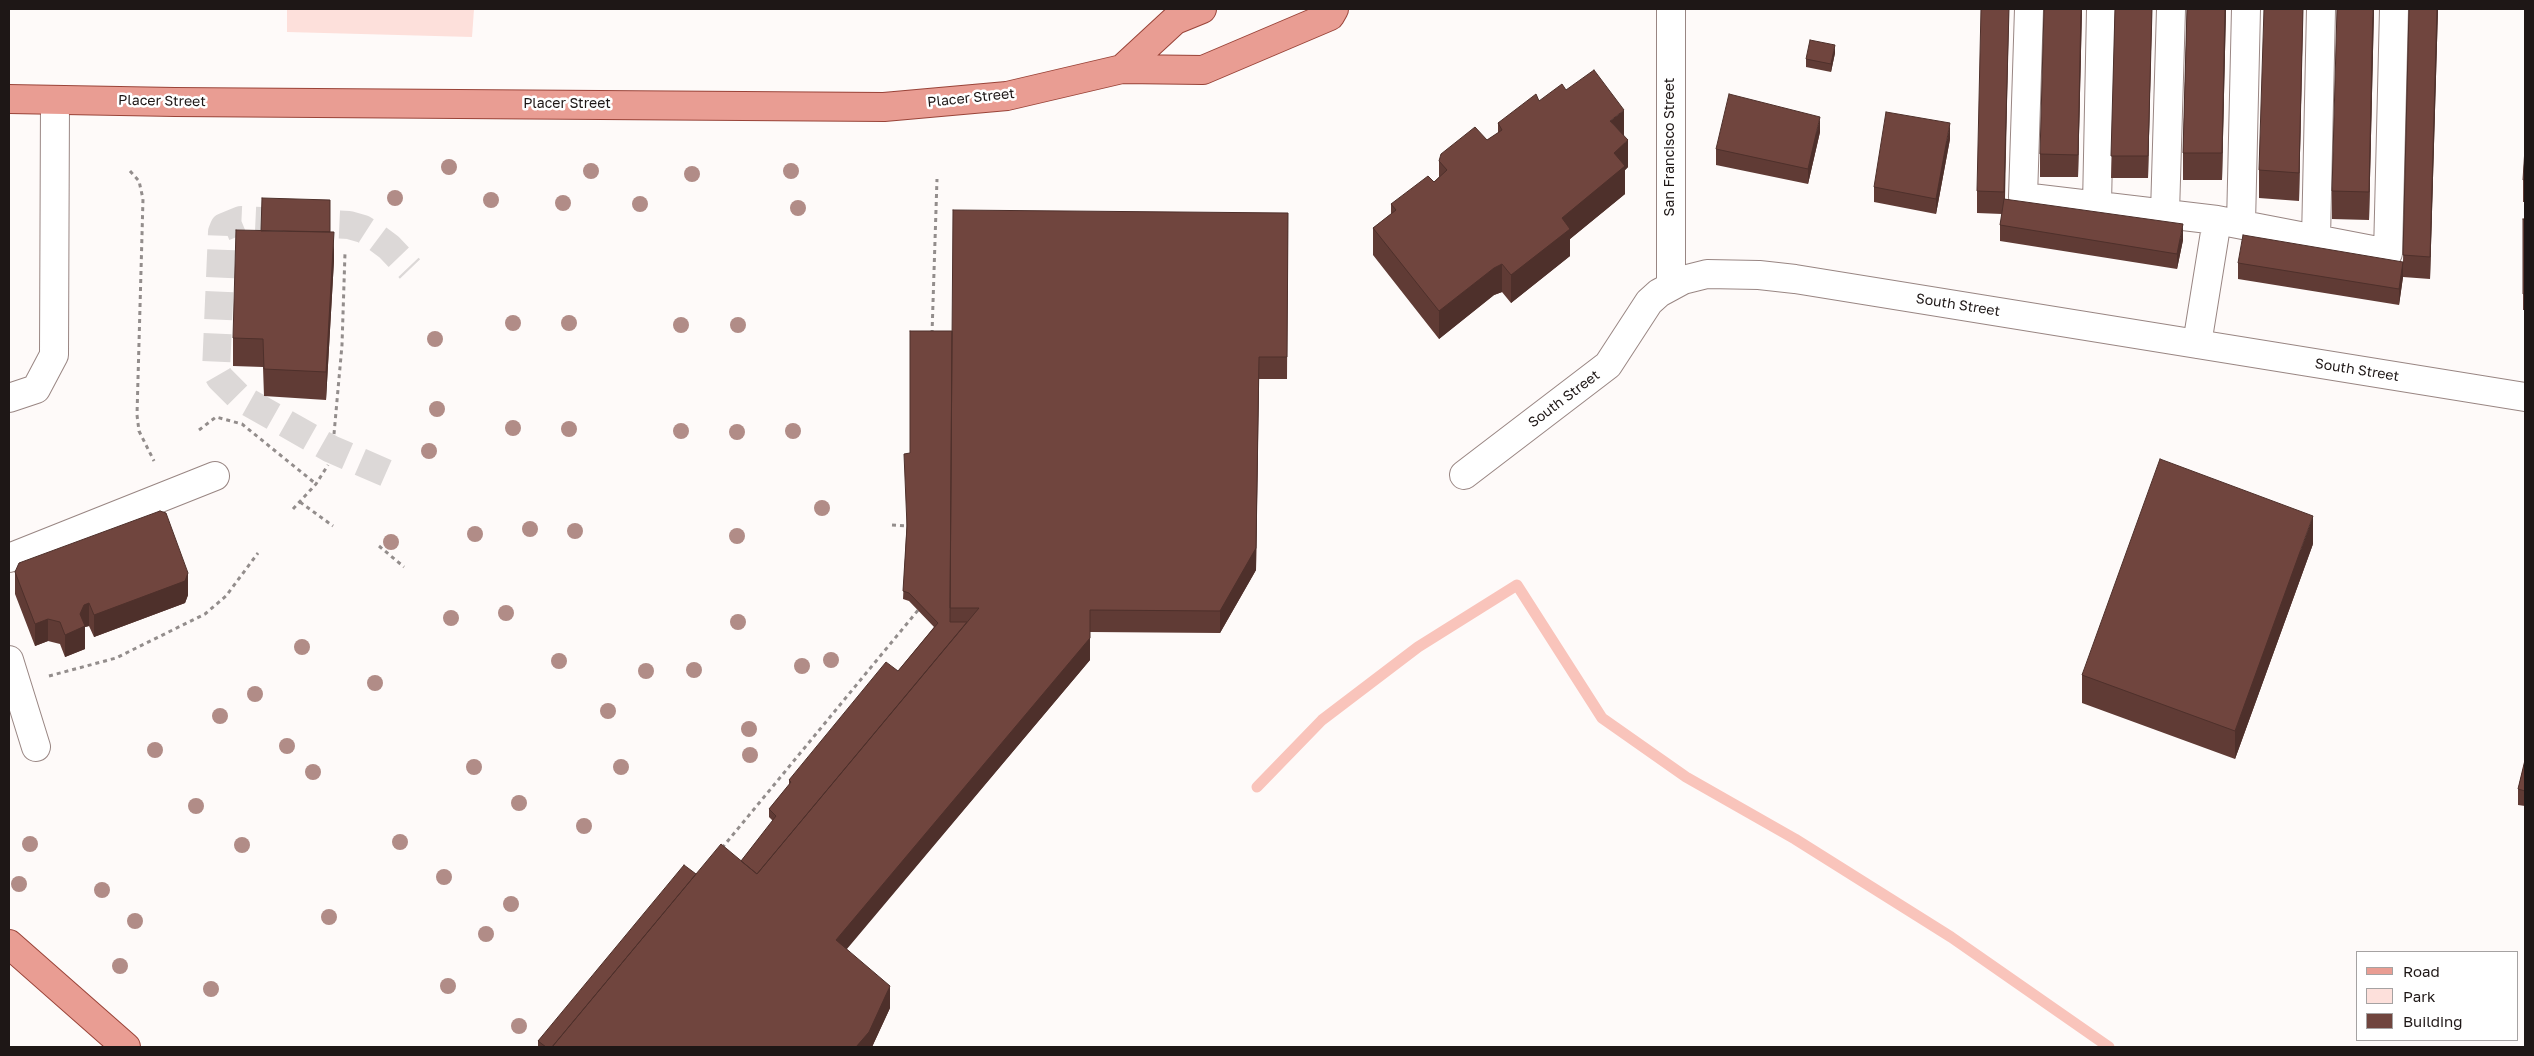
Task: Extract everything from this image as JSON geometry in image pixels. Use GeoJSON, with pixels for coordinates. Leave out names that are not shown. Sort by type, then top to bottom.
{"type":"FeatureCollection","features":[{"type":"Feature","properties":{"kind":"main road","name":"Placer Street"},"geometry":{"type":"LineString","coordinates":[[1122,69],[1175,20],[1202,9]]}},
{"type":"Feature","properties":{"kind":"main road","name":"Placer Street"},"geometry":{"type":"LineString","coordinates":[[9,99],[884,107],[1006,96],[1122,69],[1203,70],[1330,16],[1334,9]]}},
{"type":"Feature","properties":{"kind":"main road"},"geometry":{"type":"LineString","coordinates":[[9,944],[126,1047]]}},
{"type":"Feature","properties":{"kind":"street","name":"San Francisco Street"},"geometry":{"type":"LineString","coordinates":[[1671,9],[1671,286]]}},
{"type":"Feature","properties":{"kind":"street"},"geometry":{"type":"LineString","coordinates":[[2029,9],[2023,197],[2229,222],[2388,253],[2394,9]]}},
{"type":"Feature","properties":{"kind":"street"},"geometry":{"type":"LineString","coordinates":[[2097,205],[2100,9]]}},
{"type":"Feature","properties":{"kind":"street"},"geometry":{"type":"LineString","coordinates":[[2165,214],[2171,9]]}},
{"type":"Feature","properties":{"kind":"street"},"geometry":{"type":"LineString","coordinates":[[2197,344],[2229,222],[2246,9]]}},
{"type":"Feature","properties":{"kind":"street"},"geometry":{"type":"LineString","coordinates":[[2316,239],[2321,9]]}},
{"type":"Feature","properties":{"kind":"street"},"geometry":{"type":"LineString","coordinates":[[9,398],[36,389],[54,355],[55,100]]}},
{"type":"Feature","properties":{"kind":"street","name":"South Street"},"geometry":{"type":"LineString","coordinates":[[1464,475],[1608,365],[1649,302],[1671,286],[1707,274],[1759,275],[2525,397]]}},
{"type":"Feature","properties":{"kind":"street"},"geometry":{"type":"LineString","coordinates":[[9,558],[215,476]]}},
{"type":"Feature","properties":{"kind":"street"},"geometry":{"type":"LineString","coordinates":[[9,660],[36,748]]}},
{"type":"Feature","properties":{"kind":"path"},"geometry":{"type":"LineString","coordinates":[[130,171],[139,182],[143,199],[137,415],[139,431],[154,461]]}},
{"type":"Feature","properties":{"kind":"path"},"geometry":{"type":"LineString","coordinates":[[932,340],[937,179]]}},
{"type":"Feature","properties":{"kind":"path"},"geometry":{"type":"LineString","coordinates":[[334,434],[341,355],[345,253]]}},
{"type":"Feature","properties":{"kind":"path"},"geometry":{"type":"LineString","coordinates":[[199,430],[216,417],[242,424],[316,484]]}},
{"type":"Feature","properties":{"kind":"path"},"geometry":{"type":"LineString","coordinates":[[294,509],[316,484],[328,465]]}},
{"type":"Feature","properties":{"kind":"path"},"geometry":{"type":"LineString","coordinates":[[300,502],[333,526]]}},
{"type":"Feature","properties":{"kind":"path"},"geometry":{"type":"LineString","coordinates":[[892,525],[906,526]]}},
{"type":"Feature","properties":{"kind":"path"},"geometry":{"type":"LineString","coordinates":[[379,546],[404,567]]}},
{"type":"Feature","properties":{"kind":"path"},"geometry":{"type":"LineString","coordinates":[[40,679],[116,658],[205,614],[226,596],[258,553]]}},
{"type":"Feature","properties":{"kind":"path"},"geometry":{"type":"LineString","coordinates":[[720,850],[918,609]]}},
{"type":"Feature","properties":{"kind":"green space"},"geometry":{"type":"Polygon","coordinates":[[[287,9],[474,9],[472,37],[287,32],[287,9]]]}},
{"type":"Feature","properties":{"kind":"building"},"geometry":{"type":"Polygon","coordinates":[[[1981,9],[2009,9],[2004,192],[1977,191],[1981,9]]]}},
{"type":"Feature","properties":{"kind":"building"},"geometry":{"type":"Polygon","coordinates":[[[2044,9],[2081,9],[2078,155],[2040,154],[2044,9]]]}},
{"type":"Feature","properties":{"kind":"building"},"geometry":{"type":"Polygon","coordinates":[[[2115,9],[2152,9],[2148,156],[2111,156],[2115,9]]]}},
{"type":"Feature","properties":{"kind":"building"},"geometry":{"type":"Polygon","coordinates":[[[2187,9],[2225,9],[2222,153],[2183,153],[2187,9]]]}},
{"type":"Feature","properties":{"kind":"building"},"geometry":{"type":"Polygon","coordinates":[[[2264,9],[2303,9],[2299,173],[2259,170],[2264,9]]]}},
{"type":"Feature","properties":{"kind":"building"},"geometry":{"type":"Polygon","coordinates":[[[2337,9],[2373,9],[2369,192],[2332,191],[2337,9]]]}},
{"type":"Feature","properties":{"kind":"building"},"geometry":{"type":"Polygon","coordinates":[[[2409,9],[2437,9],[2430,257],[2403,255],[2409,9]]]}},
{"type":"Feature","properties":{"kind":"building"},"geometry":{"type":"Polygon","coordinates":[[[1810,40],[1835,45],[1831,64],[1806,59],[1810,40]]]}},
{"type":"Feature","properties":{"kind":"building"},"geometry":{"type":"Polygon","coordinates":[[[1594,70],[1624,110],[1610,121],[1628,140],[1614,153],[1625,166],[1562,218],[1570,229],[1511,275],[1502,264],[1494,268],[1439,311],[1373,228],[1396,210],[1391,204],[1428,176],[1434,182],[1447,170],[1439,161],[1441,154],[1475,127],[1487,140],[1502,130],[1498,123],[1536,94],[1539,101],[1562,84],[1566,90],[1594,70]]]}},
{"type":"Feature","properties":{"kind":"building"},"geometry":{"type":"Polygon","coordinates":[[[1729,94],[1820,117],[1808,169],[1716,149],[1729,94]]]}},
{"type":"Feature","properties":{"kind":"building"},"geometry":{"type":"Polygon","coordinates":[[[1886,112],[1950,123],[1936,199],[1874,187],[1886,112]]]}},
{"type":"Feature","properties":{"kind":"building"},"geometry":{"type":"Polygon","coordinates":[[[2525,148],[2525,180],[2523,180],[2525,148]]]}},
{"type":"Feature","properties":{"kind":"building"},"geometry":{"type":"Polygon","coordinates":[[[262,198],[330,200],[330,232],[261,231],[262,198]]]}},
{"type":"Feature","properties":{"kind":"building"},"geometry":{"type":"Polygon","coordinates":[[[2004,199],[2183,224],[2177,254],[2000,225],[2004,199]]]}},
{"type":"Feature","properties":{"kind":"building"},"geometry":{"type":"Polygon","coordinates":[[[953,210],[1288,213],[1287,357],[1259,357],[1256,548],[1220,611],[1090,610],[1090,638],[836,940],[890,986],[869,1032],[856,1047],[552,1047],[721,844],[757,874],[979,608],[950,608],[953,210]]]}},
{"type":"Feature","properties":{"kind":"building"},"geometry":{"type":"Polygon","coordinates":[[[2523,219],[2525,219],[2525,294],[2523,294],[2523,219]]]}},
{"type":"Feature","properties":{"kind":"building"},"geometry":{"type":"Polygon","coordinates":[[[236,230],[334,232],[326,372],[264,369],[263,339],[233,338],[236,230]]]}},
{"type":"Feature","properties":{"kind":"building"},"geometry":{"type":"Polygon","coordinates":[[[2243,235],[2403,262],[2399,289],[2238,263],[2243,235]]]}},
{"type":"Feature","properties":{"kind":"building"},"geometry":{"type":"Polygon","coordinates":[[[910,331],[952,331],[950,622],[967,622],[757,874],[741,861],[776,816],[769,809],[791,782],[789,780],[886,662],[898,671],[938,623],[909,593],[903,591],[907,526],[904,454],[910,453],[910,331]]]}},
{"type":"Feature","properties":{"kind":"building"},"geometry":{"type":"Polygon","coordinates":[[[2160,459],[2313,516],[2235,731],[2082,675],[2160,459]]]}},
{"type":"Feature","properties":{"kind":"building"},"geometry":{"type":"Polygon","coordinates":[[[160,511],[166,513],[188,573],[185,581],[94,615],[89,603],[84,605],[80,614],[85,626],[65,635],[60,622],[48,619],[35,624],[15,572],[19,563],[160,511]]]}},
{"type":"Feature","properties":{"kind":"building"},"geometry":{"type":"Polygon","coordinates":[[[2525,760],[2525,791],[2518,789],[2525,760]]]}},
{"type":"Feature","properties":{"kind":"building"},"geometry":{"type":"Polygon","coordinates":[[[684,865],[696,874],[552,1047],[546,1047],[538,1041],[684,865]]]}},
{"type":"Feature","properties":{"kind":"waterway"},"geometry":{"type":"LineString","coordinates":[[1257,787],[1322,720],[1418,647],[1517,585],[1602,718],[1686,777],[1795,839],[1951,937],[2109,1047]]}},
{"type":"Feature","properties":{"kind":"tunnel"},"geometry":{"type":"LineString","coordinates":[[386,473],[331,449],[239,397],[220,378],[216,371],[222,232],[224,227],[241,220],[349,225],[363,229],[377,238],[389,247],[410,269]]}}]}
